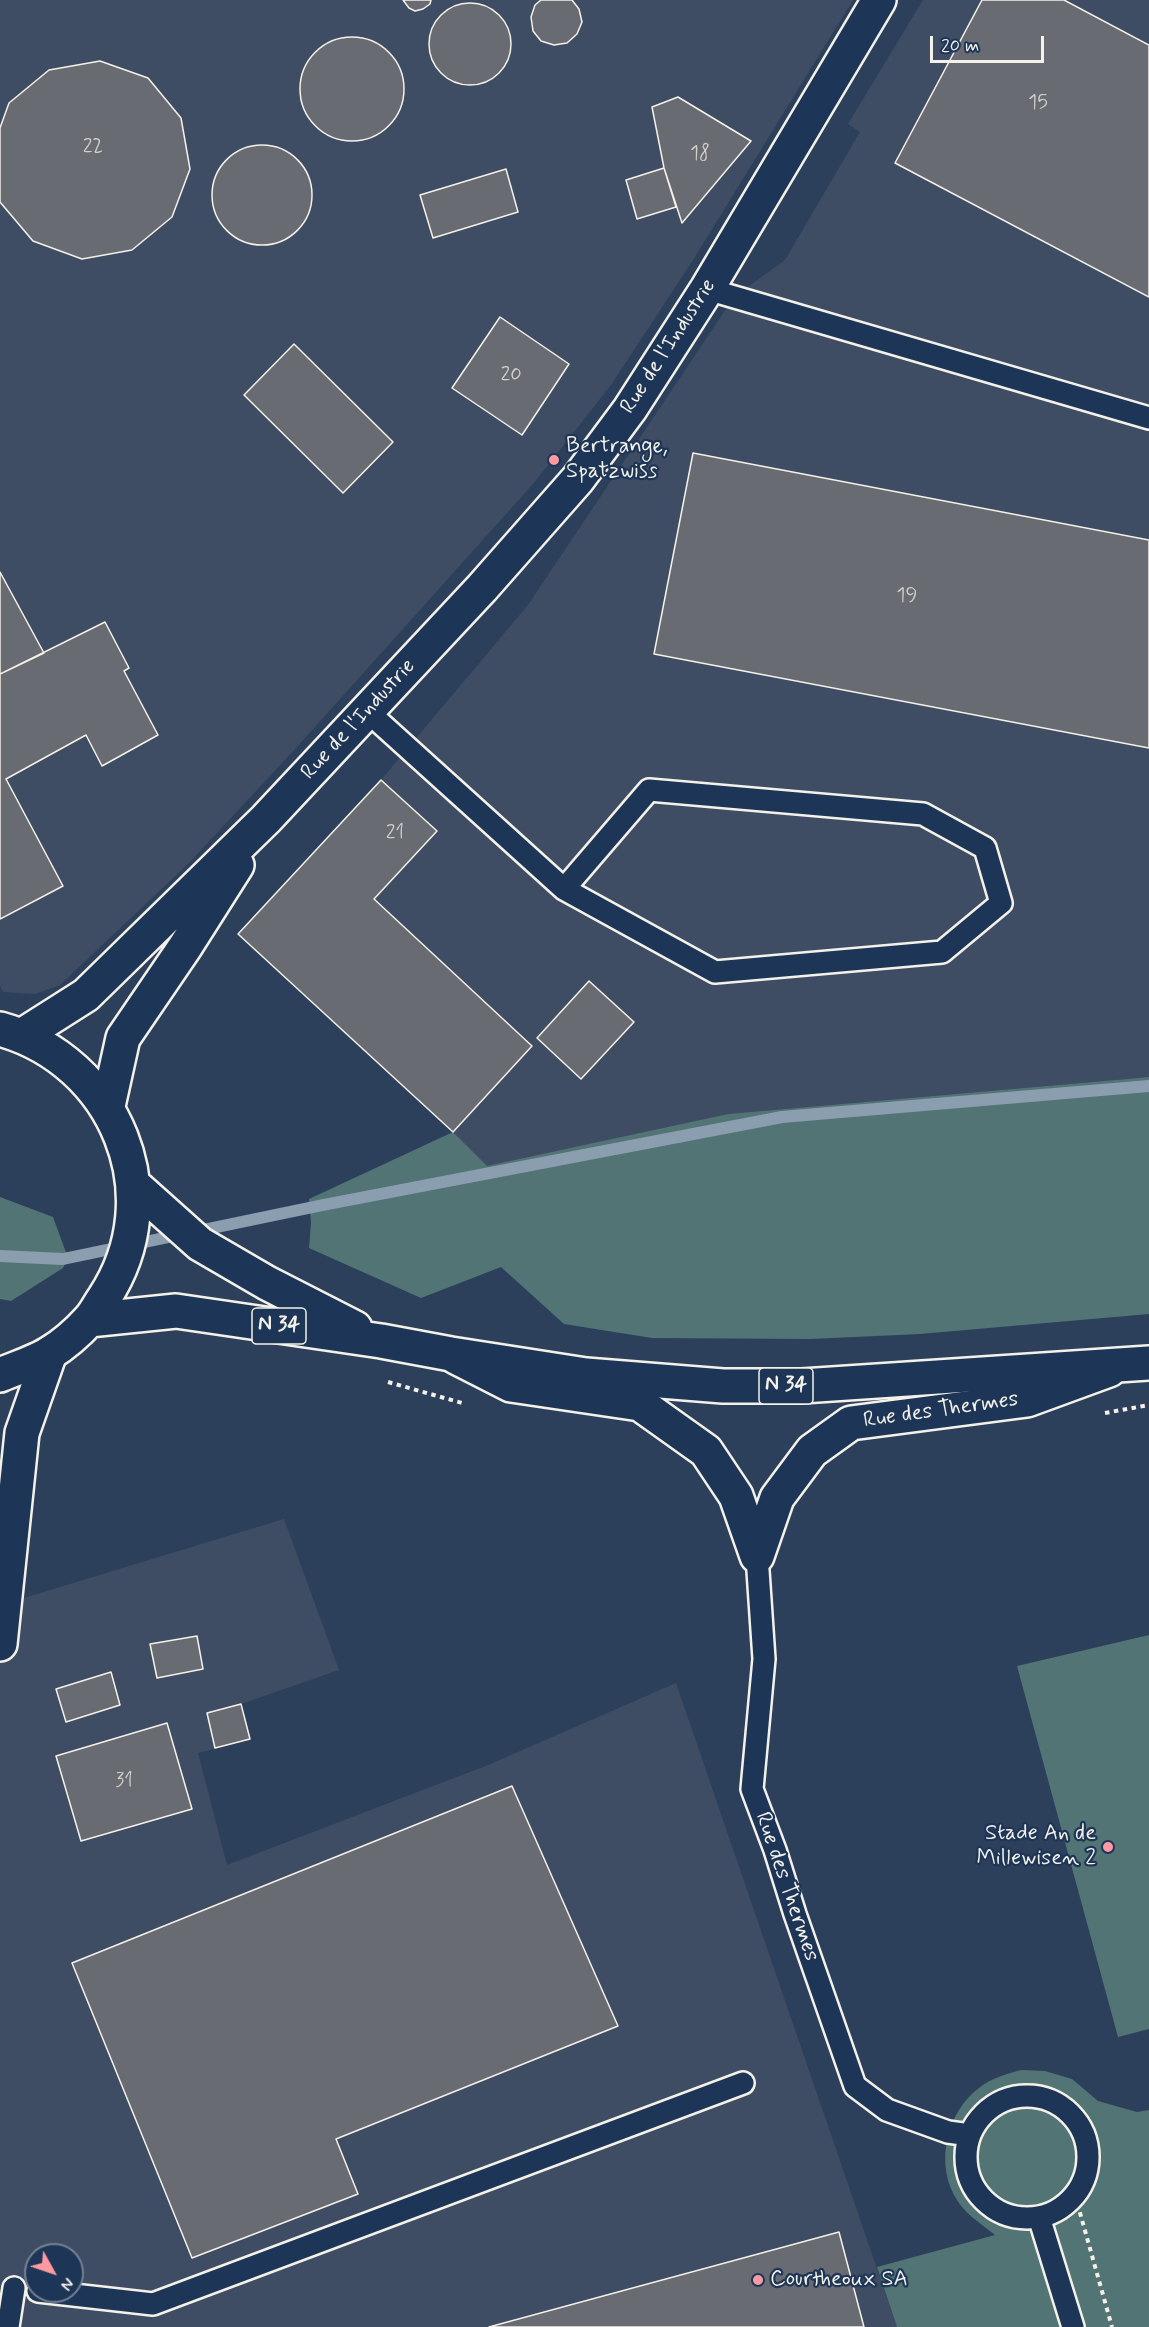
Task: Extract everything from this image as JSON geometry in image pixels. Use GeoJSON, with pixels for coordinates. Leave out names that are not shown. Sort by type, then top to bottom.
{"type":"FeatureCollection","features":[{"type":"Feature","properties":{"kind":"street","name":"Rue de l'Industrie"},"geometry":{"type":"LineString","coordinates":[[11,1032],[86,995],[266,819],[482,588],[578,479],[630,409],[707,289],[879,0]]}},
{"type":"Feature","properties":{"kind":"street","name":"Rue de l'Industrie"},"geometry":{"type":"LineString","coordinates":[[108,1106],[123,1038],[266,819]]}},
{"type":"Feature","properties":{"kind":"street"},"geometry":{"type":"LineString","coordinates":[[0,1374],[50,1353],[89,1320],[118,1277],[132,1232],[134,1185],[125,1144],[108,1106],[71,1064],[11,1032]]}},
{"type":"Feature","properties":{"kind":"street","name":"N 34"},"geometry":{"type":"LineString","coordinates":[[134,1185],[200,1244],[267,1283],[381,1341]]}},
{"type":"Feature","properties":{"kind":"street","name":"N 34"},"geometry":{"type":"LineString","coordinates":[[89,1320],[176,1311],[381,1341],[586,1375],[723,1386],[802,1386],[1135,1364]]}},
{"type":"Feature","properties":{"kind":"street"},"geometry":{"type":"LineString","coordinates":[[0,1644],[2,1592],[22,1433],[50,1353]]}},
{"type":"Feature","properties":{"kind":"street","name":"Rue des Thermes"},"geometry":{"type":"LineString","coordinates":[[451,1354],[511,1385],[639,1404],[706,1451],[736,1496],[757,1556]]}},
{"type":"Feature","properties":{"kind":"street","name":"Rue des Thermes"},"geometry":{"type":"LineString","coordinates":[[757,1556],[777,1498],[812,1451],[851,1423],[1027,1400],[1135,1364]]}},
{"type":"Feature","properties":{"kind":"lane"},"geometry":{"type":"LineString","coordinates":[[707,289],[1149,418]]}},
{"type":"Feature","properties":{"kind":"lane"},"geometry":{"type":"LineString","coordinates":[[367,711],[564,889],[714,972],[942,952],[1001,903],[985,848],[923,814],[649,790],[564,889]]}},
{"type":"Feature","properties":{"kind":"lane","name":"Rue des Thermes"},"geometry":{"type":"LineString","coordinates":[[757,1556],[764,1659],[752,1789],[855,2086],[887,2110],[948,2132],[970,2135]]}},
{"type":"Feature","properties":{"kind":"lane"},"geometry":{"type":"LineString","coordinates":[[84,2296],[153,2304],[743,2083]]}},
{"type":"Feature","properties":{"kind":"lane"},"geometry":{"type":"LineString","coordinates":[[1028,2096],[1047,2098],[1063,2107],[1077,2121],[1086,2137],[1089,2157],[1085,2177],[1075,2195],[1059,2209],[1039,2217],[1020,2218],[1003,2213],[987,2203],[975,2189],[968,2172],[966,2153],[970,2135],[979,2119],[993,2106],[1010,2098],[1028,2096]]}},
{"type":"Feature","properties":{"kind":"lane"},"geometry":{"type":"LineString","coordinates":[[1039,2217],[1073,2327]]}},
{"type":"Feature","properties":{"kind":"lane"},"geometry":{"type":"LineString","coordinates":[[8,2327],[7,2287],[24,2289]]}},
{"type":"Feature","properties":{"kind":"path"},"geometry":{"type":"LineString","coordinates":[[382,1380],[471,1406]]}},
{"type":"Feature","properties":{"kind":"path"},"geometry":{"type":"LineString","coordinates":[[1075,2195],[1112,2327]]}},
{"type":"Feature","properties":{"kind":"shaded area"},"geometry":{"type":"Polygon","coordinates":[[[0,0],[853,0],[693,260],[611,385],[533,484],[296,748],[189,863],[60,985],[35,994],[3,992],[0,986],[0,0]]]}},
{"type":"Feature","properties":{"kind":"shaded area"},"geometry":{"type":"Polygon","coordinates":[[[923,0],[1149,0],[1149,1077],[728,1114],[487,1167],[453,1132],[238,934],[381,780],[528,605],[734,297],[785,260],[860,132],[848,124],[923,0]]]}},
{"type":"Feature","properties":{"kind":"shaded area"},"geometry":{"type":"Polygon","coordinates":[[[284,1519],[339,1670],[241,1704],[250,1739],[198,1753],[227,1865],[488,1765],[676,1683],[897,2327],[0,2327],[0,1580],[4,1604],[284,1519]]]}},
{"type":"Feature","properties":{"kind":"green space"},"geometry":{"type":"Polygon","coordinates":[[[1149,1077],[1149,1314],[920,1334],[810,1339],[652,1338],[564,1324],[501,1267],[421,1298],[309,1248],[311,1223],[309,1199],[453,1132],[487,1166],[728,1114],[1149,1077]]]}},
{"type":"Feature","properties":{"kind":"green space"},"geometry":{"type":"Polygon","coordinates":[[[0,1197],[53,1217],[68,1258],[63,1268],[11,1301],[0,1299],[0,1197]]]}},
{"type":"Feature","properties":{"kind":"green space","name":"Stade An de Millewisen 2"},"geometry":{"type":"Polygon","coordinates":[[[1149,1635],[1149,2029],[1118,2037],[1017,1666],[1149,1635]]]}},
{"type":"Feature","properties":{"kind":"green space"},"geometry":{"type":"Polygon","coordinates":[[[1021,2070],[1045,2071],[1072,2079],[1098,2101],[1137,2112],[1149,2110],[1149,2327],[897,2327],[877,2267],[995,2235],[972,2217],[953,2193],[946,2165],[948,2136],[959,2109],[979,2088],[999,2077],[1021,2070]]]}},
{"type":"Feature","properties":{"kind":"building"},"geometry":{"type":"Polygon","coordinates":[[[403,0],[431,0],[430,4],[423,9],[415,11],[409,8],[403,0]]]}},
{"type":"Feature","properties":{"kind":"building"},"geometry":{"type":"Polygon","coordinates":[[[541,0],[572,0],[579,9],[582,22],[577,34],[567,43],[554,45],[541,41],[533,31],[531,17],[535,5],[541,0]]]}},
{"type":"Feature","properties":{"kind":"building"},"geometry":{"type":"Polygon","coordinates":[[[982,0],[1064,0],[1149,45],[1149,297],[895,163],[982,0]]]}},
{"type":"Feature","properties":{"kind":"building"},"geometry":{"type":"Polygon","coordinates":[[[470,3],[486,6],[499,15],[508,28],[511,44],[508,60],[499,73],[486,82],[470,85],[454,82],[441,73],[432,60],[429,44],[432,28],[441,15],[454,6],[470,3]]]}},
{"type":"Feature","properties":{"kind":"building"},"geometry":{"type":"Polygon","coordinates":[[[352,37],[372,41],[389,52],[400,69],[404,89],[400,109],[389,126],[372,137],[352,141],[332,137],[315,126],[304,109],[300,89],[304,69],[315,52],[332,41],[352,37]]]}},
{"type":"Feature","properties":{"kind":"building"},"geometry":{"type":"Polygon","coordinates":[[[100,61],[148,78],[181,118],[190,169],[172,217],[132,250],[82,259],[33,241],[0,202],[0,128],[9,103],[49,70],[100,61]]]}},
{"type":"Feature","properties":{"kind":"building"},"geometry":{"type":"Polygon","coordinates":[[[678,97],[751,141],[682,223],[664,168],[652,107],[678,97]]]}},
{"type":"Feature","properties":{"kind":"building"},"geometry":{"type":"Polygon","coordinates":[[[262,145],[281,149],[298,159],[308,176],[312,195],[308,214],[298,231],[281,241],[262,245],[243,241],[226,231],[216,214],[212,195],[216,176],[226,159],[243,149],[262,145]]]}},
{"type":"Feature","properties":{"kind":"building"},"geometry":{"type":"Polygon","coordinates":[[[664,168],[676,207],[637,219],[626,180],[664,168]]]}},
{"type":"Feature","properties":{"kind":"building"},"geometry":{"type":"Polygon","coordinates":[[[506,169],[518,212],[433,238],[420,195],[506,169]]]}},
{"type":"Feature","properties":{"kind":"building"},"geometry":{"type":"Polygon","coordinates":[[[500,317],[569,364],[522,435],[452,388],[500,317]]]}},
{"type":"Feature","properties":{"kind":"building"},"geometry":{"type":"Polygon","coordinates":[[[294,344],[393,442],[343,493],[244,395],[294,344]]]}},
{"type":"Feature","properties":{"kind":"building"},"geometry":{"type":"Polygon","coordinates":[[[693,453],[1149,540],[1149,748],[654,654],[693,453]]]}},
{"type":"Feature","properties":{"kind":"building"},"geometry":{"type":"Polygon","coordinates":[[[0,572],[44,653],[0,674],[0,572]]]}},
{"type":"Feature","properties":{"kind":"building"},"geometry":{"type":"Polygon","coordinates":[[[105,622],[129,668],[124,671],[158,735],[102,766],[86,735],[6,779],[63,886],[0,919],[0,674],[105,622]]]}},
{"type":"Feature","properties":{"kind":"building"},"geometry":{"type":"Polygon","coordinates":[[[381,780],[437,831],[374,899],[532,1046],[453,1132],[238,934],[381,780]]]}},
{"type":"Feature","properties":{"kind":"building"},"geometry":{"type":"Polygon","coordinates":[[[589,981],[634,1022],[581,1079],[537,1038],[589,981]]]}},
{"type":"Feature","properties":{"kind":"building"},"geometry":{"type":"Polygon","coordinates":[[[197,1636],[203,1669],[157,1678],[150,1644],[197,1636]]]}},
{"type":"Feature","properties":{"kind":"building"},"geometry":{"type":"Polygon","coordinates":[[[111,1672],[120,1705],[66,1722],[56,1689],[111,1672]]]}},
{"type":"Feature","properties":{"kind":"building"},"geometry":{"type":"Polygon","coordinates":[[[241,1704],[250,1739],[215,1748],[207,1713],[241,1704]]]}},
{"type":"Feature","properties":{"kind":"building"},"geometry":{"type":"Polygon","coordinates":[[[167,1723],[192,1809],[81,1841],[56,1756],[167,1723]]]}},
{"type":"Feature","properties":{"kind":"building"},"geometry":{"type":"Polygon","coordinates":[[[512,1786],[618,2026],[336,2139],[358,2194],[192,2258],[72,1963],[512,1786]]]}},
{"type":"Feature","properties":{"kind":"building","name":"Courtheoux SA"},"geometry":{"type":"Polygon","coordinates":[[[839,2232],[864,2327],[489,2327],[839,2232]]]}},
{"type":"Feature","properties":{"kind":"waterway"},"geometry":{"type":"LineString","coordinates":[[0,1256],[63,1259],[323,1205],[782,1117],[1149,1086]]}},
{"type":"Feature","properties":{"kind":"place","name":"Bertrange, Spatzwiss"},"geometry":{"type":"Point","coordinates":[554,460]}},
{"type":"Feature","properties":{"kind":"place","name":"Stade An de Millewisen 2"},"geometry":{"type":"Point","coordinates":[1108,1847]}},
{"type":"Feature","properties":{"kind":"place","name":"Courtheoux SA"},"geometry":{"type":"Point","coordinates":[758,2280]}}]}
